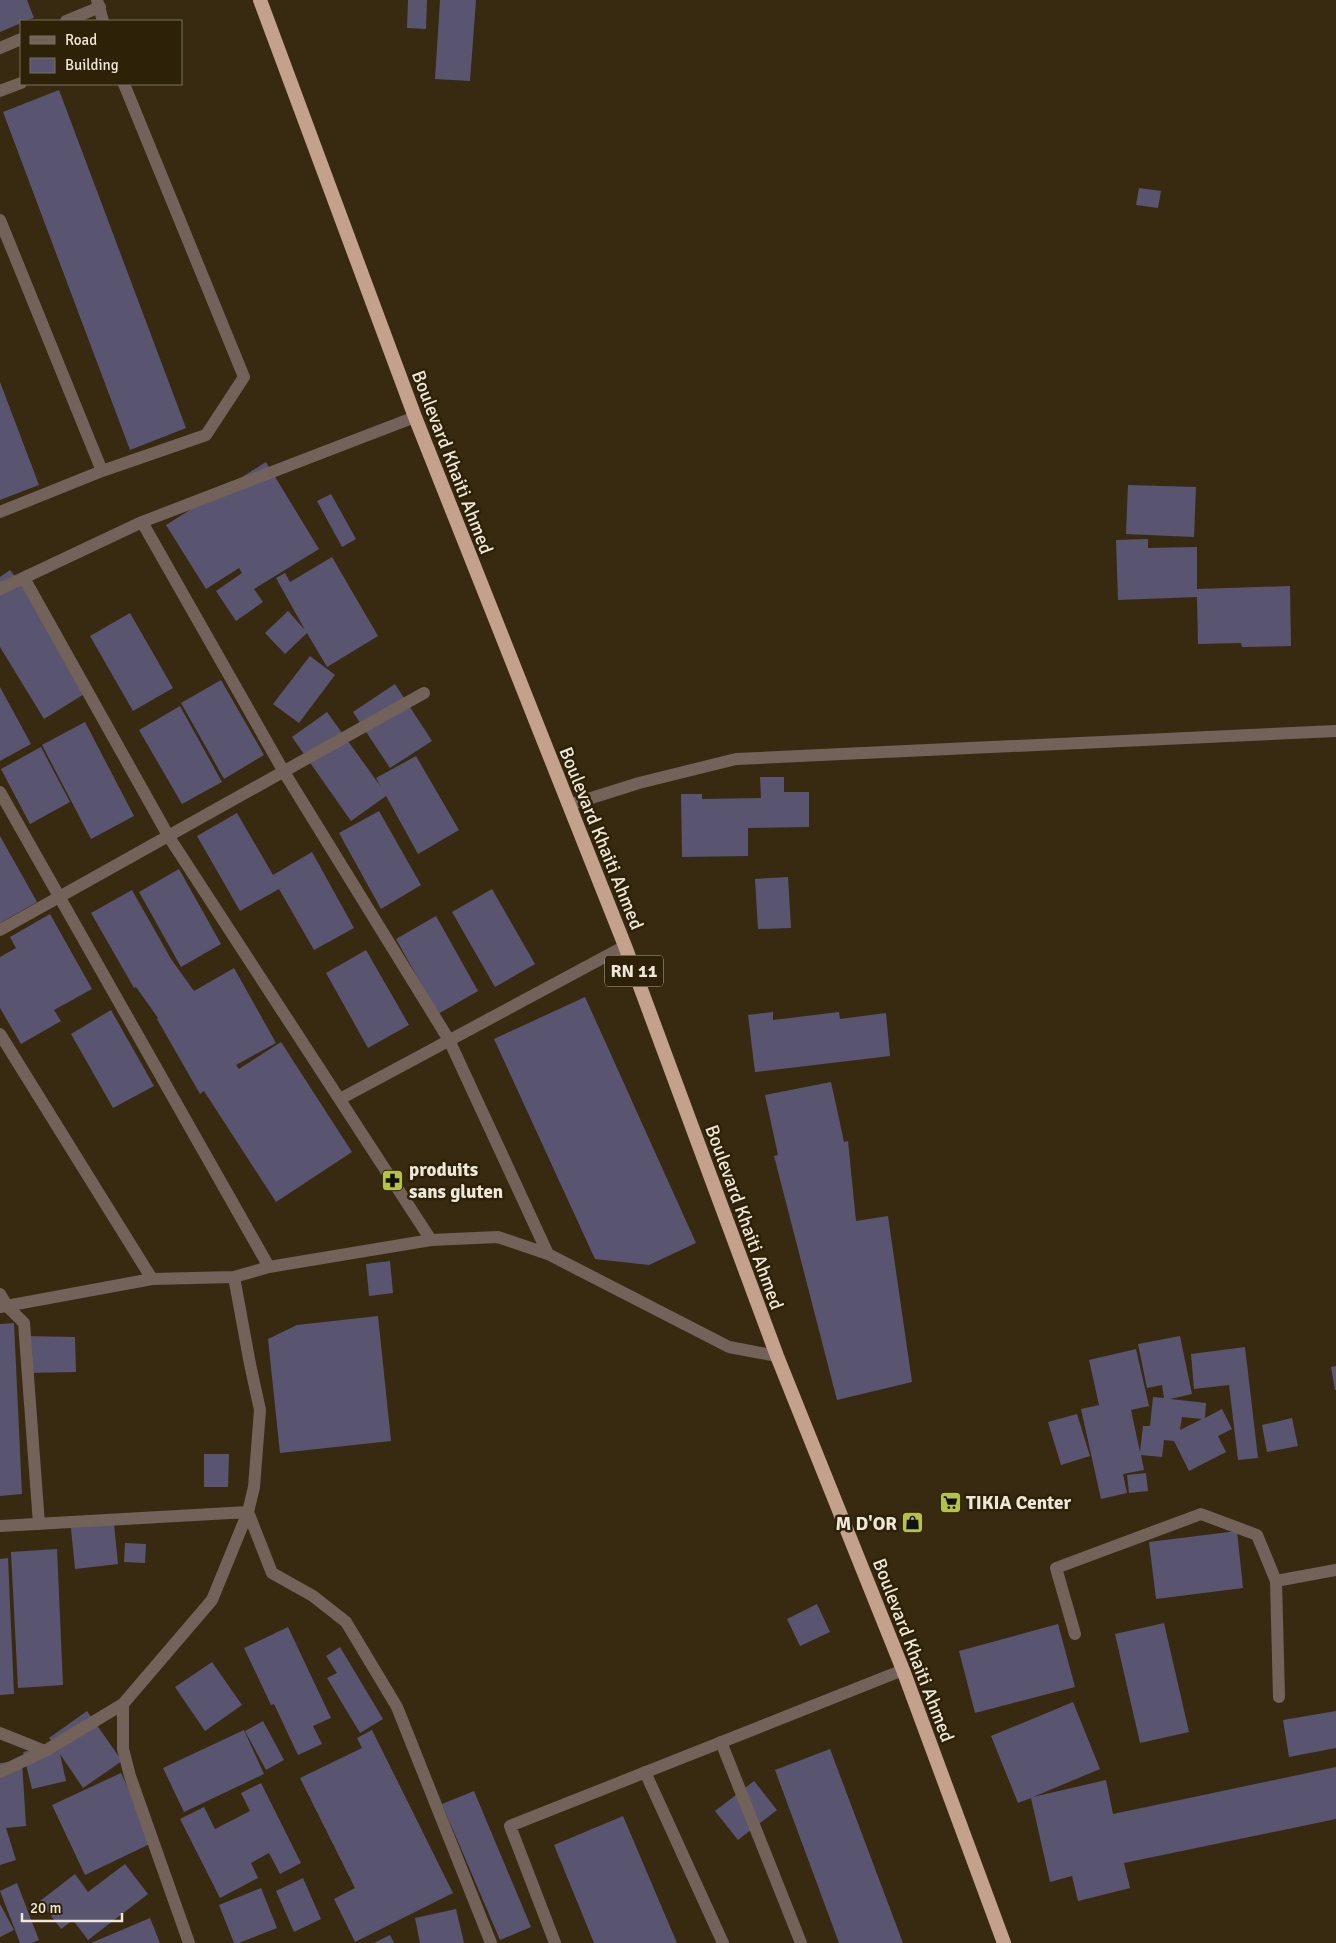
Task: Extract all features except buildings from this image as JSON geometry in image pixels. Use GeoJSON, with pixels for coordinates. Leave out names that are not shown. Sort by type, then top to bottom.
{"type":"FeatureCollection","features":[{"type":"Feature","properties":{"kind":"highway","name":"Boulevard Khaiti Ahmed"},"geometry":{"type":"LineString","coordinates":[[260,0],[415,417],[625,946],[777,1356],[903,1670],[1004,1943]]}},
{"type":"Feature","properties":{"kind":"street"},"geometry":{"type":"LineString","coordinates":[[68,20],[98,4],[103,20]]}},
{"type":"Feature","properties":{"kind":"street"},"geometry":{"type":"LineString","coordinates":[[0,48],[20,39]]}},
{"type":"Feature","properties":{"kind":"street"},"geometry":{"type":"LineString","coordinates":[[0,92],[20,82]]}},
{"type":"Feature","properties":{"kind":"street"},"geometry":{"type":"LineString","coordinates":[[0,512],[102,471],[206,435],[244,377],[124,85]]}},
{"type":"Feature","properties":{"kind":"street"},"geometry":{"type":"LineString","coordinates":[[0,220],[102,471]]}},
{"type":"Feature","properties":{"kind":"street"},"geometry":{"type":"LineString","coordinates":[[0,589],[142,522],[415,417]]}},
{"type":"Feature","properties":{"kind":"street"},"geometry":{"type":"LineString","coordinates":[[142,522],[284,772],[448,1040],[548,1254]]}},
{"type":"Feature","properties":{"kind":"street"},"geometry":{"type":"LineString","coordinates":[[24,578],[170,837],[431,1240]]}},
{"type":"Feature","properties":{"kind":"street"},"geometry":{"type":"LineString","coordinates":[[0,930],[170,837],[424,693]]}},
{"type":"Feature","properties":{"kind":"street"},"geometry":{"type":"LineString","coordinates":[[569,805],[638,784],[736,759],[1336,732]]}},
{"type":"Feature","properties":{"kind":"street"},"geometry":{"type":"LineString","coordinates":[[0,792],[270,1267]]}},
{"type":"Feature","properties":{"kind":"street"},"geometry":{"type":"LineString","coordinates":[[340,1099],[625,946]]}},
{"type":"Feature","properties":{"kind":"street"},"geometry":{"type":"LineString","coordinates":[[0,1034],[152,1278]]}},
{"type":"Feature","properties":{"kind":"street"},"geometry":{"type":"LineString","coordinates":[[4,1307],[152,1278],[234,1277],[270,1267],[431,1240],[498,1237],[548,1254],[729,1346],[777,1356]]}},
{"type":"Feature","properties":{"kind":"street"},"geometry":{"type":"LineString","coordinates":[[0,1772],[45,1751],[123,1704],[212,1600],[248,1512],[254,1487],[260,1410],[234,1277]]}},
{"type":"Feature","properties":{"kind":"street"},"geometry":{"type":"LineString","coordinates":[[0,1294],[4,1307],[24,1323],[39,1524]]}},
{"type":"Feature","properties":{"kind":"street"},"geometry":{"type":"LineString","coordinates":[[0,1526],[248,1512]]}},
{"type":"Feature","properties":{"kind":"street"},"geometry":{"type":"LineString","coordinates":[[248,1512],[272,1574],[313,1596],[346,1622],[397,1707],[491,1943]]}},
{"type":"Feature","properties":{"kind":"street"},"geometry":{"type":"LineString","coordinates":[[1075,1634],[1056,1568],[1201,1514],[1257,1535],[1276,1581],[1279,1696]]}},
{"type":"Feature","properties":{"kind":"street"},"geometry":{"type":"LineString","coordinates":[[1276,1581],[1336,1570]]}},
{"type":"Feature","properties":{"kind":"street"},"geometry":{"type":"LineString","coordinates":[[555,1943],[510,1826],[903,1670]]}},
{"type":"Feature","properties":{"kind":"street"},"geometry":{"type":"LineString","coordinates":[[123,1704],[123,1749],[189,1943]]}},
{"type":"Feature","properties":{"kind":"street"},"geometry":{"type":"LineString","coordinates":[[0,1733],[45,1751]]}},
{"type":"Feature","properties":{"kind":"street"},"geometry":{"type":"LineString","coordinates":[[721,1742],[801,1943]]}},
{"type":"Feature","properties":{"kind":"street"},"geometry":{"type":"LineString","coordinates":[[645,1772],[723,1943]]}},
{"type":"Feature","properties":{"kind":"place","name":"produits sans gluten"},"geometry":{"type":"Point","coordinates":[393,1180]}},
{"type":"Feature","properties":{"kind":"place","name":"TIKIA Center"},"geometry":{"type":"Point","coordinates":[950,1502]}},
{"type":"Feature","properties":{"kind":"place","name":"M D'OR"},"geometry":{"type":"Point","coordinates":[913,1523]}}]}
